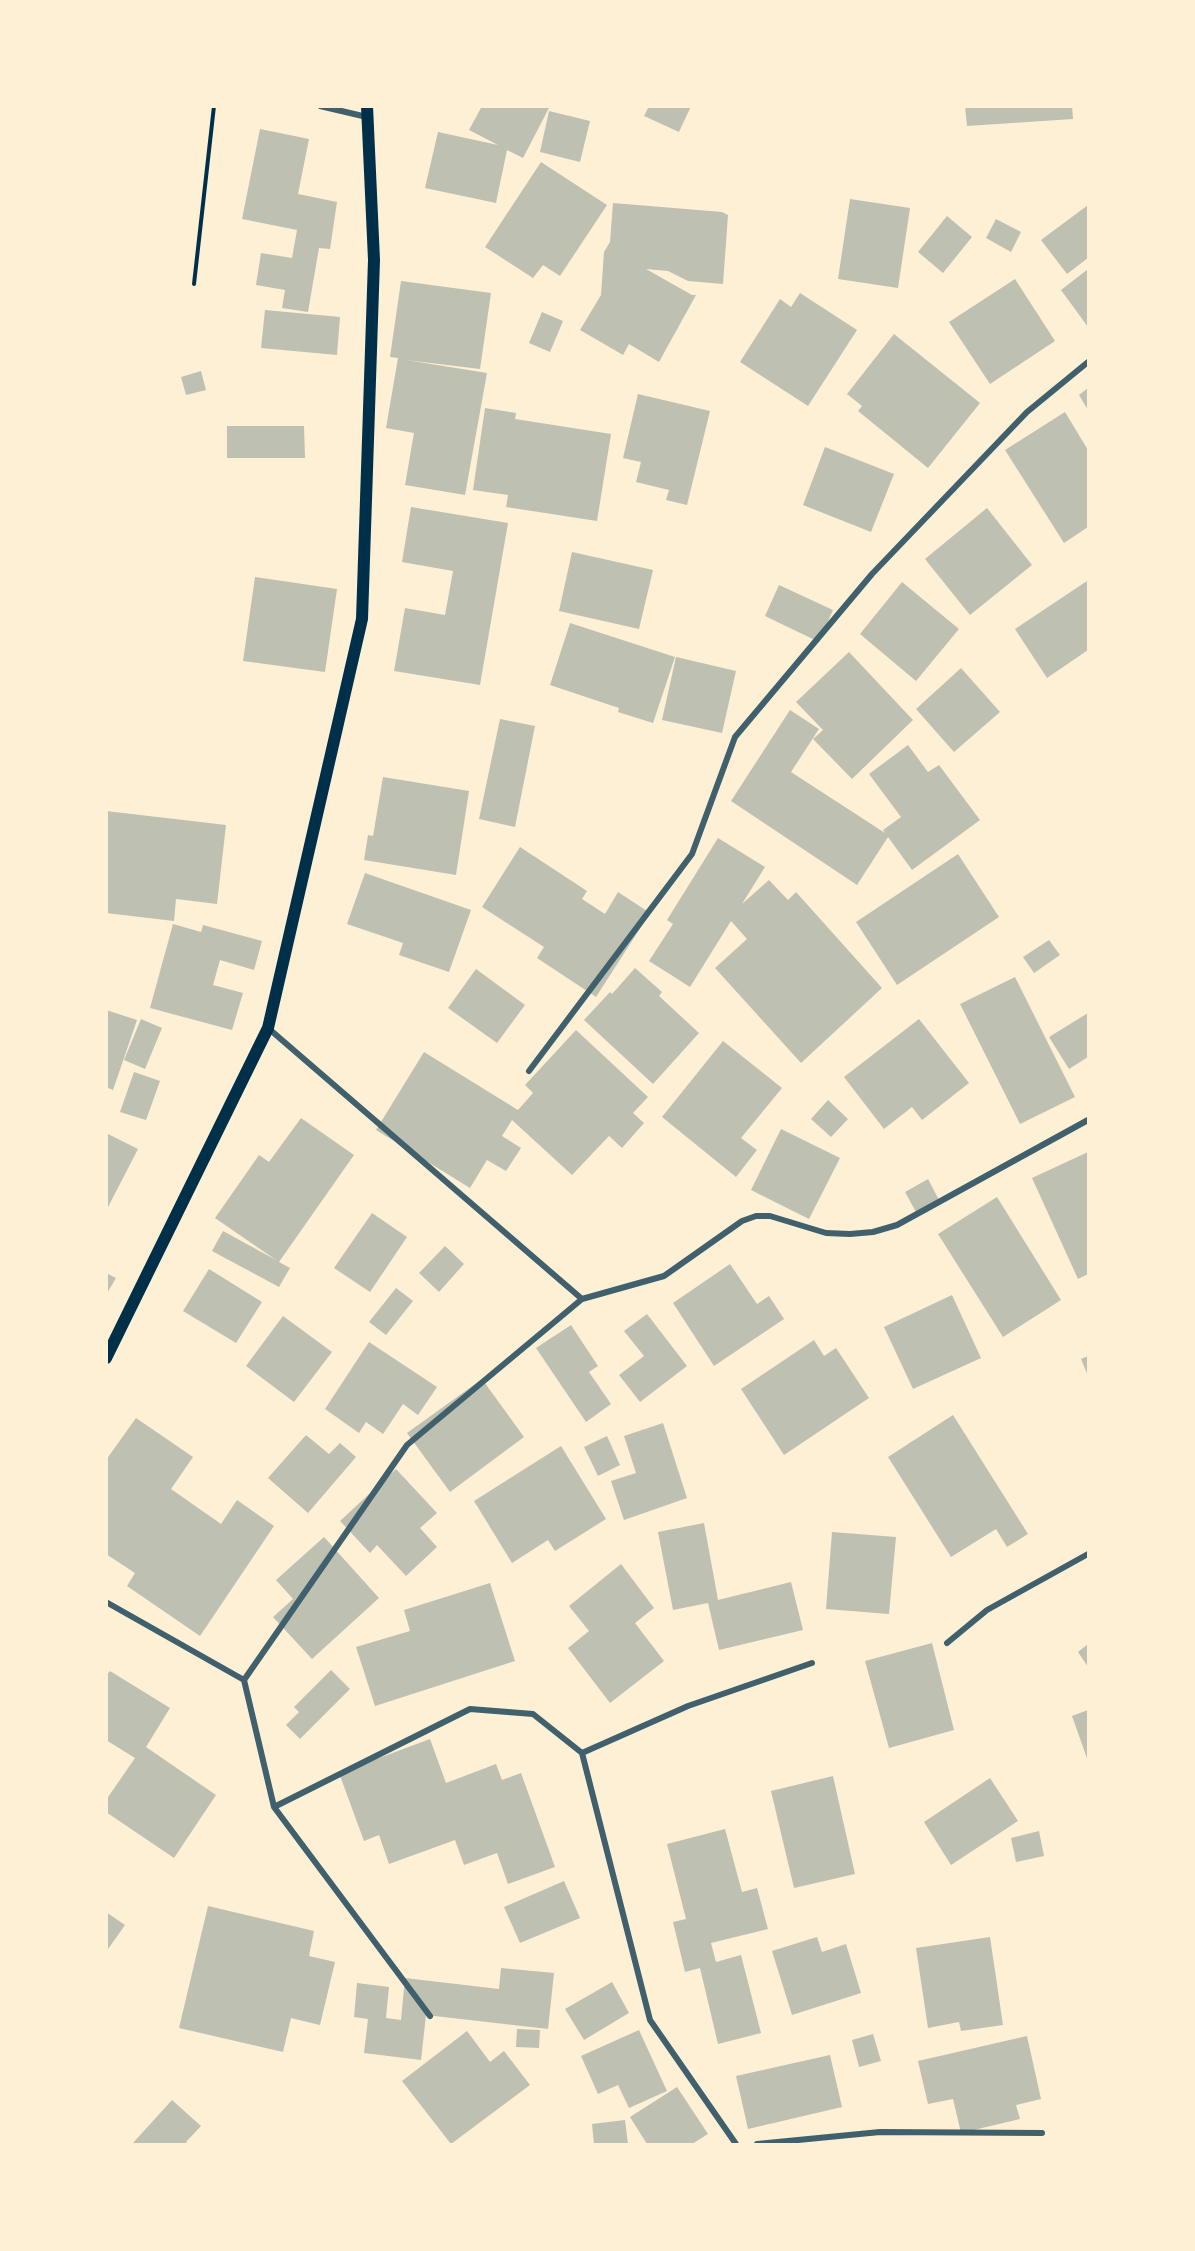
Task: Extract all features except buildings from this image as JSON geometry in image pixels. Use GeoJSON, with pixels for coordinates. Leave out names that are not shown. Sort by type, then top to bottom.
{"type":"FeatureCollection","features":[{"type":"Feature","properties":{"kind":"main road"},"geometry":{"type":"LineString","coordinates":[[106,1358],[268,1028],[362,619],[374,260],[367,112]]}},
{"type":"Feature","properties":{"kind":"street"},"geometry":{"type":"LineString","coordinates":[[320,106],[367,112]]}},
{"type":"Feature","properties":{"kind":"street"},"geometry":{"type":"LineString","coordinates":[[529,1071],[692,854],[735,737],[872,574],[1027,412],[1089,362]]}},
{"type":"Feature","properties":{"kind":"street"},"geometry":{"type":"LineString","coordinates":[[268,1028],[582,1299]]}},
{"type":"Feature","properties":{"kind":"street"},"geometry":{"type":"LineString","coordinates":[[244,1680],[407,1445],[582,1299],[664,1276],[742,1221],[756,1216],[770,1216],[826,1233],[873,1232],[897,1225],[1089,1120]]}},
{"type":"Feature","properties":{"kind":"street"},"geometry":{"type":"LineString","coordinates":[[947,1643],[987,1610],[1089,1554]]}},
{"type":"Feature","properties":{"kind":"street"},"geometry":{"type":"LineString","coordinates":[[106,1602],[244,1680],[274,1807],[430,2016]]}},
{"type":"Feature","properties":{"kind":"street"},"geometry":{"type":"LineString","coordinates":[[582,1753],[688,1706],[812,1663]]}},
{"type":"Feature","properties":{"kind":"street"},"geometry":{"type":"LineString","coordinates":[[274,1807],[470,1709],[533,1714],[582,1753],[650,2020],[736,2145]]}},
{"type":"Feature","properties":{"kind":"street"},"geometry":{"type":"LineString","coordinates":[[757,2145],[880,2132],[1042,2133]]}},
{"type":"Feature","properties":{"kind":"path"},"geometry":{"type":"LineString","coordinates":[[194,284],[214,106]]}}]}
